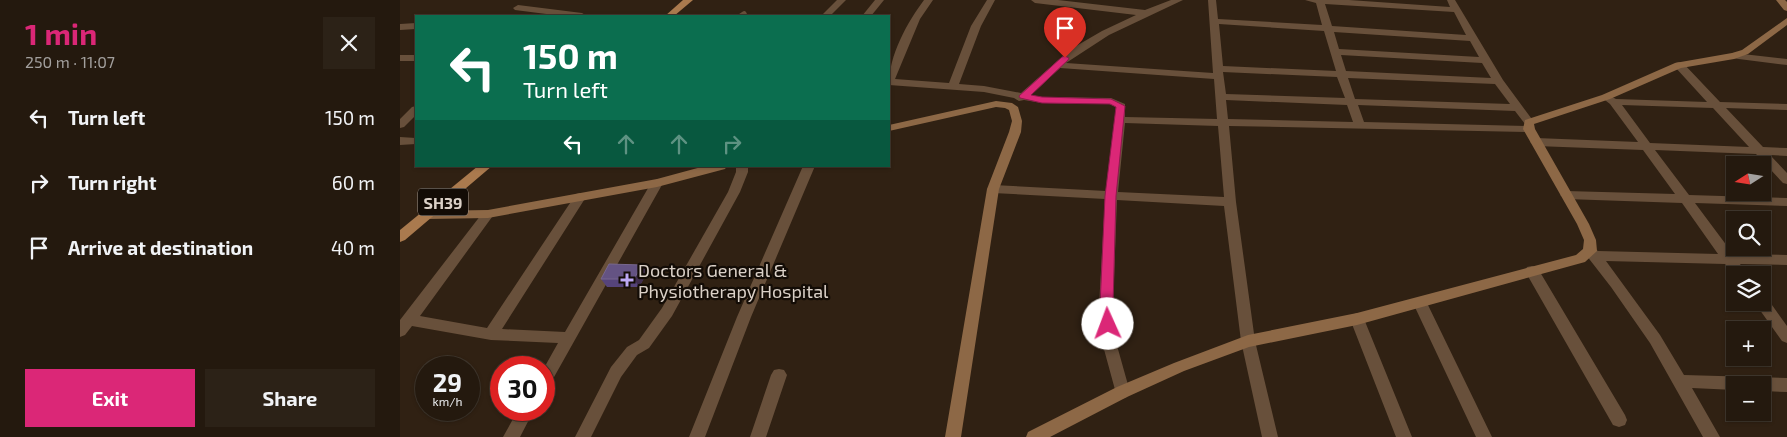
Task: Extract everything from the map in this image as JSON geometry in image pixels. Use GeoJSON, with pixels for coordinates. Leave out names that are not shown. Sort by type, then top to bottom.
{"type":"FeatureCollection","features":[{"type":"Feature","properties":{"kind":"main road"},"geometry":{"type":"LineString","coordinates":[[670,15],[689,0]]}},
{"type":"Feature","properties":{"kind":"main road"},"geometry":{"type":"LineString","coordinates":[[1780,0],[1787,8]]}},
{"type":"Feature","properties":{"kind":"main road"},"geometry":{"type":"LineString","coordinates":[[1034,437],[1122,392],[1179,367],[1248,341],[1357,319],[1580,259],[1592,254],[1590,240],[1536,142],[1529,125],[1610,100],[1679,66],[1734,56],[1745,52],[1787,22]]}},
{"type":"Feature","properties":{"kind":"main road"},"geometry":{"type":"LineString","coordinates":[[890,128],[996,104],[1008,105],[1014,109],[1017,120],[1015,132],[993,189],[953,437]]}},
{"type":"Feature","properties":{"kind":"main road","name":"SH39"},"geometry":{"type":"LineString","coordinates":[[400,236],[484,167]]}},
{"type":"Feature","properties":{"kind":"main road"},"geometry":{"type":"LineString","coordinates":[[427,215],[488,214],[657,183],[717,167]]}},
{"type":"Feature","properties":{"kind":"street"},"geometry":{"type":"LineString","coordinates":[[827,15],[842,0]]}},
{"type":"Feature","properties":{"kind":"street"},"geometry":{"type":"LineString","coordinates":[[867,15],[880,0]]}},
{"type":"Feature","properties":{"kind":"street"},"geometry":{"type":"LineString","coordinates":[[890,80],[915,19],[929,0]]}},
{"type":"Feature","properties":{"kind":"street"},"geometry":{"type":"LineString","coordinates":[[953,87],[976,26],[991,0]]}},
{"type":"Feature","properties":{"kind":"street"},"geometry":{"type":"LineString","coordinates":[[1035,0],[1145,13]]}},
{"type":"Feature","properties":{"kind":"street"},"geometry":{"type":"LineString","coordinates":[[996,104],[1024,96],[1082,46],[1145,13],[1179,0]]}},
{"type":"Feature","properties":{"kind":"street"},"geometry":{"type":"LineString","coordinates":[[1212,0],[1230,202],[1248,341],[1270,437]]}},
{"type":"Feature","properties":{"kind":"street"},"geometry":{"type":"LineString","coordinates":[[1360,126],[1342,76],[1329,29],[1315,0],[1458,10]]}},
{"type":"Feature","properties":{"kind":"street"},"geometry":{"type":"LineString","coordinates":[[1451,0],[1498,81],[1529,125]]}},
{"type":"Feature","properties":{"kind":"street"},"geometry":{"type":"LineString","coordinates":[[517,8],[574,15]]}},
{"type":"Feature","properties":{"kind":"street"},"geometry":{"type":"LineString","coordinates":[[1213,21],[1474,38]]}},
{"type":"Feature","properties":{"kind":"street"},"geometry":{"type":"LineString","coordinates":[[400,27],[415,26]]}},
{"type":"Feature","properties":{"kind":"street"},"geometry":{"type":"LineString","coordinates":[[1336,52],[1485,60]]}},
{"type":"Feature","properties":{"kind":"street"},"geometry":{"type":"LineString","coordinates":[[1734,56],[1787,62]]}},
{"type":"Feature","properties":{"kind":"street"},"geometry":{"type":"LineString","coordinates":[[400,58],[415,58]]}},
{"type":"Feature","properties":{"kind":"street"},"geometry":{"type":"LineString","coordinates":[[1058,65],[1217,73],[1498,81]]}},
{"type":"Feature","properties":{"kind":"street"},"geometry":{"type":"LineString","coordinates":[[1679,66],[1787,180]]}},
{"type":"Feature","properties":{"kind":"street"},"geometry":{"type":"LineString","coordinates":[[890,82],[984,89],[1042,100],[1118,103],[1121,106],[1111,196],[1107,315],[1109,342],[1122,392]]}},
{"type":"Feature","properties":{"kind":"street"},"geometry":{"type":"LineString","coordinates":[[1220,97],[1518,108]]}},
{"type":"Feature","properties":{"kind":"street"},"geometry":{"type":"LineString","coordinates":[[1610,100],[1787,107]]}},
{"type":"Feature","properties":{"kind":"street"},"geometry":{"type":"LineString","coordinates":[[1610,100],[1647,146],[1734,266]]}},
{"type":"Feature","properties":{"kind":"street"},"geometry":{"type":"LineString","coordinates":[[400,125],[415,110]]}},
{"type":"Feature","properties":{"kind":"street"},"geometry":{"type":"LineString","coordinates":[[1119,120],[1360,126],[1529,125]]}},
{"type":"Feature","properties":{"kind":"street"},"geometry":{"type":"LineString","coordinates":[[400,140],[415,141]]}},
{"type":"Feature","properties":{"kind":"street"},"geometry":{"type":"LineString","coordinates":[[1536,142],[1787,152]]}},
{"type":"Feature","properties":{"kind":"street"},"geometry":{"type":"LineString","coordinates":[[583,437],[616,372],[632,351],[644,344],[667,312],[734,192],[742,172],[742,167]]}},
{"type":"Feature","properties":{"kind":"street"},"geometry":{"type":"LineString","coordinates":[[697,437],[744,317],[808,167]]}},
{"type":"Feature","properties":{"kind":"street"},"geometry":{"type":"LineString","coordinates":[[555,362],[657,183]]}},
{"type":"Feature","properties":{"kind":"street"},"geometry":{"type":"LineString","coordinates":[[993,189],[1230,202]]}},
{"type":"Feature","properties":{"kind":"street"},"geometry":{"type":"LineString","coordinates":[[1566,195],[1683,197],[1787,202]]}},
{"type":"Feature","properties":{"kind":"street"},"geometry":{"type":"LineString","coordinates":[[491,334],[580,197]]}},
{"type":"Feature","properties":{"kind":"street"},"geometry":{"type":"LineString","coordinates":[[404,325],[488,214]]}},
{"type":"Feature","properties":{"kind":"street"},"geometry":{"type":"LineString","coordinates":[[1592,254],[1787,260]]}},
{"type":"Feature","properties":{"kind":"street"},"geometry":{"type":"LineString","coordinates":[[1592,254],[1616,283],[1655,339],[1712,437]]}},
{"type":"Feature","properties":{"kind":"street"},"geometry":{"type":"LineString","coordinates":[[1532,271],[1619,420]]}},
{"type":"Feature","properties":{"kind":"street"},"geometry":{"type":"LineString","coordinates":[[1420,303],[1484,437]]}},
{"type":"Feature","properties":{"kind":"street"},"geometry":{"type":"LineString","coordinates":[[1768,311],[1787,337]]}},
{"type":"Feature","properties":{"kind":"street"},"geometry":{"type":"LineString","coordinates":[[1357,319],[1404,437]]}},
{"type":"Feature","properties":{"kind":"street"},"geometry":{"type":"LineString","coordinates":[[404,325],[491,334],[569,338]]}},
{"type":"Feature","properties":{"kind":"street"},"geometry":{"type":"LineString","coordinates":[[758,437],[779,375]]}},
{"type":"Feature","properties":{"kind":"street"},"geometry":{"type":"LineString","coordinates":[[1680,381],[1787,384]]}},
{"type":"Feature","properties":{"kind":"street"},"geometry":{"type":"LineString","coordinates":[[511,437],[520,421]]}},
{"type":"Feature","properties":{"kind":"building"},"geometry":{"type":"Polygon","coordinates":[[[609,264],[642,265],[634,279],[601,279],[609,264]]]}},
{"type":"Feature","properties":{"kind":"place","name":"Doctors General & Physiotherapy Hospital"},"geometry":{"type":"Point","coordinates":[627,280]}},
{"type":"Feature","properties":{"kind":"route"},"geometry":{"type":"LineString","coordinates":[[1065,58],[1024,96],[1042,100],[1111,102],[1118,103],[1121,106],[1111,196],[1106,306],[1108,324]]}}]}
